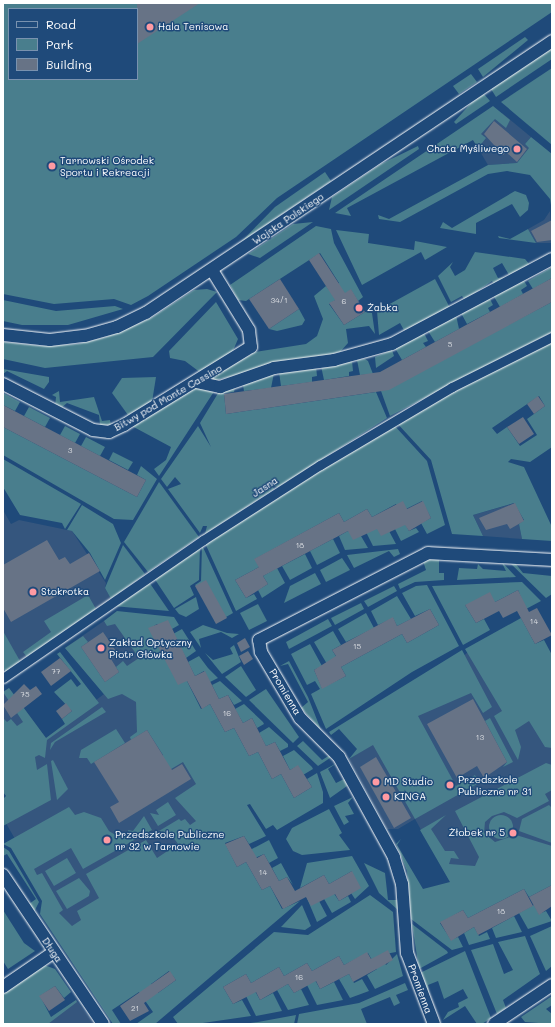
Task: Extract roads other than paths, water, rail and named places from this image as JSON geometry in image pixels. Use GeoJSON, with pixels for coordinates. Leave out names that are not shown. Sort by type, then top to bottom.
{"type":"FeatureCollection","features":[{"type":"Feature","properties":{"kind":"street","name":"Wojska Polskiego"},"geometry":{"type":"LineString","coordinates":[[3,335],[50,340],[117,327],[212,270],[552,41]]}},
{"type":"Feature","properties":{"kind":"street"},"geometry":{"type":"LineString","coordinates":[[196,382],[220,387],[274,368],[334,360],[392,344],[552,258]]}},
{"type":"Feature","properties":{"kind":"street","name":"Bitwy pod Monte Cassino"},"geometry":{"type":"LineString","coordinates":[[3,384],[82,426],[102,432],[124,425],[238,357],[253,342],[212,270]]}},
{"type":"Feature","properties":{"kind":"street","name":"Jasna"},"geometry":{"type":"LineString","coordinates":[[3,678],[203,540],[320,465],[452,387],[552,337]]}},
{"type":"Feature","properties":{"kind":"street","name":"Promienna"},"geometry":{"type":"LineString","coordinates":[[434,1024],[407,953],[402,884],[394,857],[339,757],[300,718],[261,652],[259,640],[428,552],[552,560]]}},
{"type":"Feature","properties":{"kind":"street","name":"Długa"},"geometry":{"type":"LineString","coordinates":[[3,875],[103,1024]]}},
{"type":"Feature","properties":{"kind":"street"},"geometry":{"type":"LineString","coordinates":[[3,988],[54,952]]}},
{"type":"Feature","properties":{"kind":"street"},"geometry":{"type":"LineString","coordinates":[[494,1024],[552,985]]}},
{"type":"Feature","properties":{"kind":"place","name":"Hala Tenisowa"},"geometry":{"type":"Point","coordinates":[150,27]}},
{"type":"Feature","properties":{"kind":"place","name":"Chata Myśliwego"},"geometry":{"type":"Point","coordinates":[517,149]}},
{"type":"Feature","properties":{"kind":"place","name":"Tarnowski Ośrodek Sportu i Rekreacji"},"geometry":{"type":"Point","coordinates":[52,166]}},
{"type":"Feature","properties":{"kind":"place","name":"Żabka"},"geometry":{"type":"Point","coordinates":[359,308]}},
{"type":"Feature","properties":{"kind":"place","name":"Stokrotka"},"geometry":{"type":"Point","coordinates":[33,592]}},
{"type":"Feature","properties":{"kind":"place","name":"Zakład Optyczny Piotr Główka"},"geometry":{"type":"Point","coordinates":[101,648]}},
{"type":"Feature","properties":{"kind":"place","name":"MD Studio"},"geometry":{"type":"Point","coordinates":[376,782]}},
{"type":"Feature","properties":{"kind":"place","name":"Przedszkole Publiczne nr 31"},"geometry":{"type":"Point","coordinates":[450,785]}},
{"type":"Feature","properties":{"kind":"place","name":"KINGA"},"geometry":{"type":"Point","coordinates":[386,797]}},
{"type":"Feature","properties":{"kind":"place","name":"Żłobek nr 5"},"geometry":{"type":"Point","coordinates":[513,833]}},
{"type":"Feature","properties":{"kind":"place","name":"Przedszkole Publiczne nr 32 w Tarnowie"},"geometry":{"type":"Point","coordinates":[107,840]}}]}
